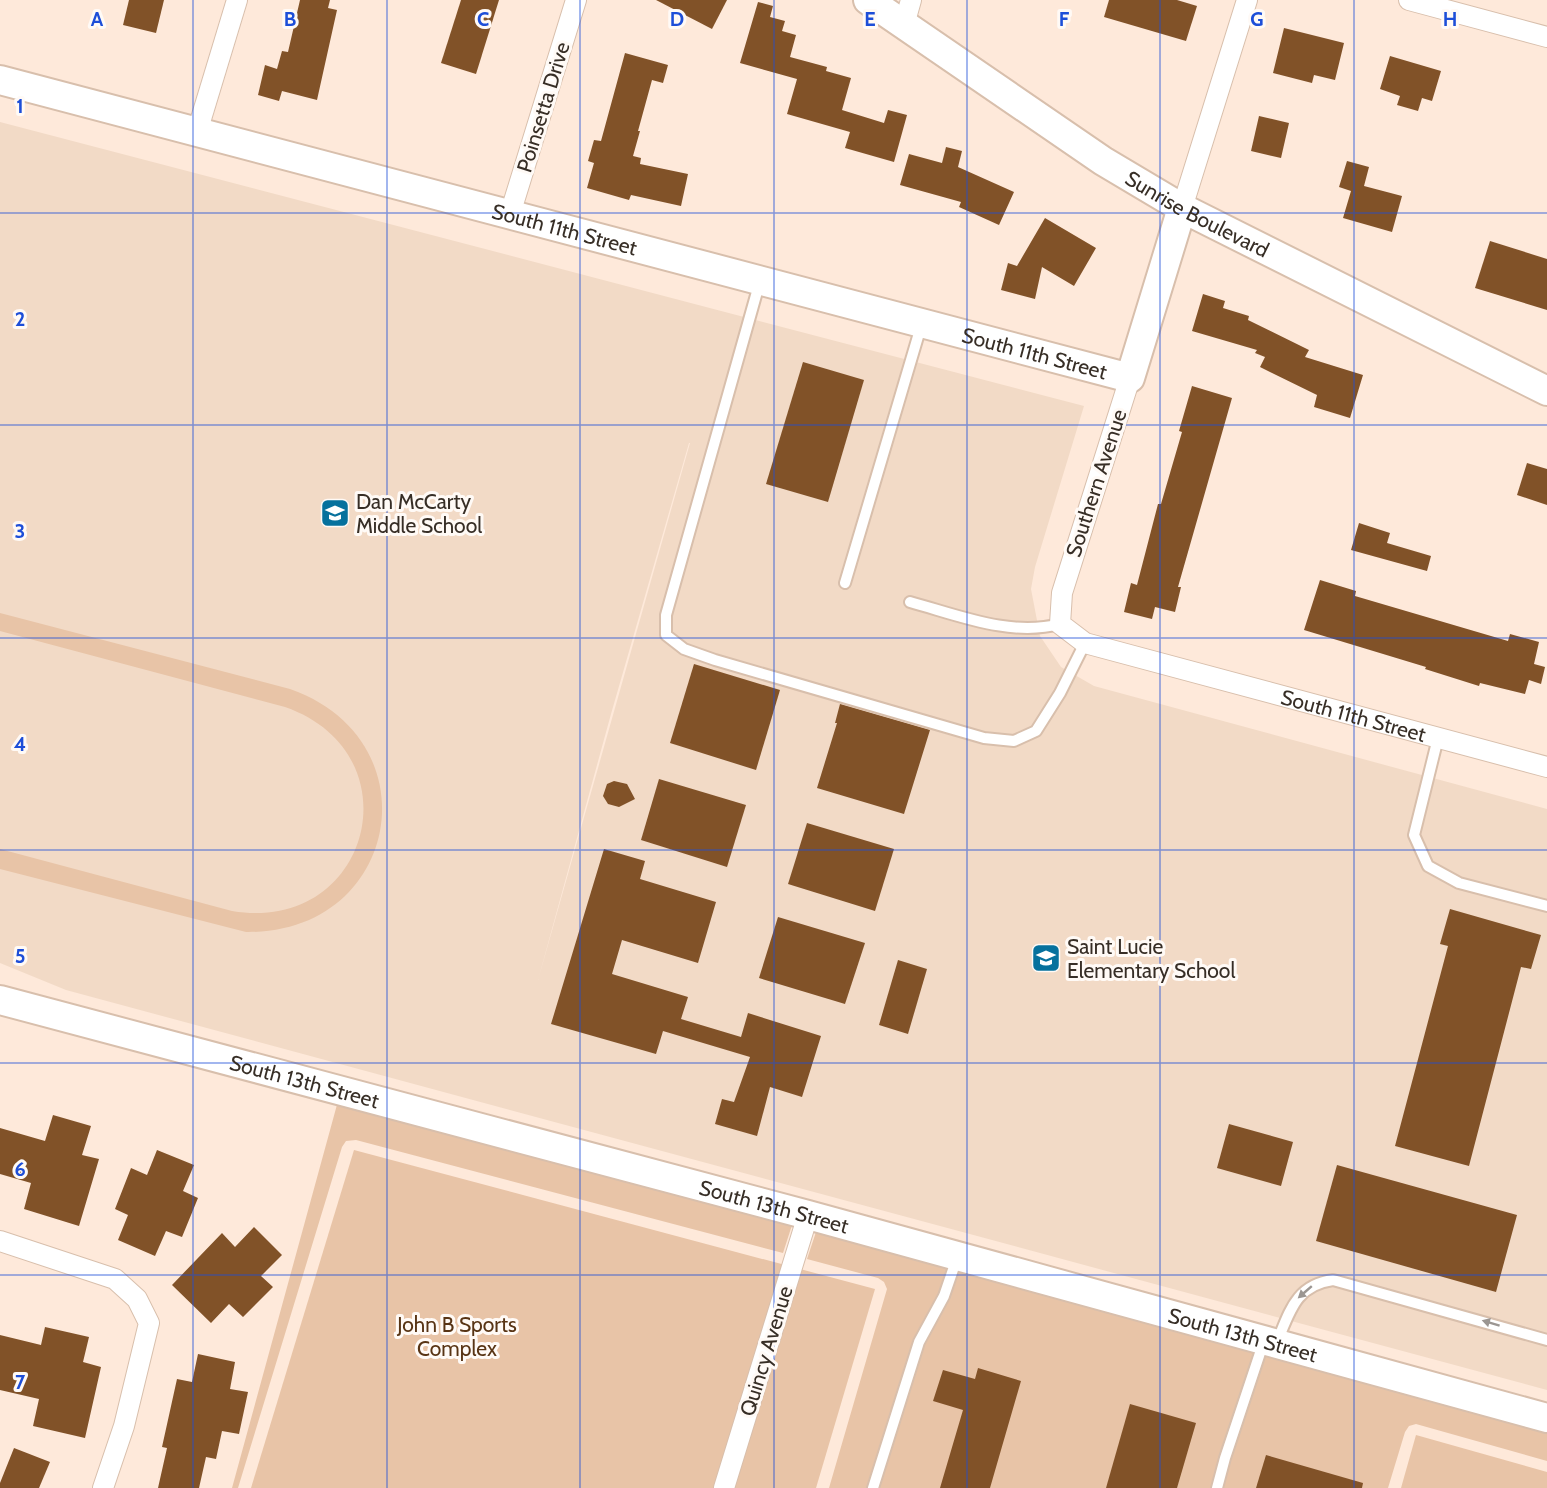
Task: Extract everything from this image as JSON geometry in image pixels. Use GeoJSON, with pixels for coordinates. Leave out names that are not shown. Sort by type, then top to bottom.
{"type":"FeatureCollection","features":[{"type":"Feature","properties":{"kind":"street"},"geometry":{"type":"LineString","coordinates":[[197,132],[237,0]]}},
{"type":"Feature","properties":{"kind":"street","name":"Poinsetta Drive"},"geometry":{"type":"LineString","coordinates":[[510,214],[576,0]]}},
{"type":"Feature","properties":{"kind":"street","name":"Sunrise Boulevard"},"geometry":{"type":"LineString","coordinates":[[868,0],[908,12],[1103,161],[1182,208],[1547,391]]}},
{"type":"Feature","properties":{"kind":"street","name":"Southern Avenue"},"geometry":{"type":"LineString","coordinates":[[1060,624],[1062,593],[1247,0]]}},
{"type":"Feature","properties":{"kind":"street"},"geometry":{"type":"LineString","coordinates":[[1409,0],[1547,37]]}},
{"type":"Feature","properties":{"kind":"street","name":"South 11th Street"},"geometry":{"type":"LineString","coordinates":[[0,80],[1130,378]]}},
{"type":"Feature","properties":{"kind":"street","name":"South 11th Street"},"geometry":{"type":"LineString","coordinates":[[1060,624],[1085,643],[1547,767]]}},
{"type":"Feature","properties":{"kind":"street","name":"South 13th Street"},"geometry":{"type":"LineString","coordinates":[[0,1000],[808,1215],[1547,1418]]}},
{"type":"Feature","properties":{"kind":"street","name":"Quincy Avenue"},"geometry":{"type":"LineString","coordinates":[[724,1488],[808,1215]]}},
{"type":"Feature","properties":{"kind":"street"},"geometry":{"type":"LineString","coordinates":[[0,1241],[115,1279],[137,1299],[149,1323],[124,1426],[103,1488]]}},
{"type":"Feature","properties":{"kind":"lane"},"geometry":{"type":"LineString","coordinates":[[760,280],[666,615],[666,635],[684,649],[715,660],[984,738],[1014,741],[1036,731],[1085,643]]}},
{"type":"Feature","properties":{"kind":"lane"},"geometry":{"type":"LineString","coordinates":[[845,584],[922,323]]}},
{"type":"Feature","properties":{"kind":"lane"},"geometry":{"type":"LineString","coordinates":[[910,602],[1016,629],[1045,628],[1060,624]]}},
{"type":"Feature","properties":{"kind":"lane"},"geometry":{"type":"LineString","coordinates":[[1438,738],[1414,836],[1428,866],[1459,883],[1547,906]]}},
{"type":"Feature","properties":{"kind":"lane"},"geometry":{"type":"LineString","coordinates":[[873,1488],[919,1342],[944,1296],[958,1256]]}},
{"type":"Feature","properties":{"kind":"lane"},"geometry":{"type":"LineString","coordinates":[[1217,1488],[1225,1458],[1270,1342],[1292,1306],[1305,1290],[1319,1282],[1333,1280],[1547,1340]]}},
{"type":"Feature","properties":{"kind":"shaded area"},"geometry":{"type":"Polygon","coordinates":[[[0,122],[1084,406],[1035,567],[1031,589],[1040,636],[1061,667],[1094,686],[1547,809],[1547,1390],[66,990],[0,963],[0,122]],[[690,443],[611,714],[538,980],[690,443]]]}},
{"type":"Feature","properties":{"kind":"green space"},"geometry":{"type":"Polygon","coordinates":[[[0,613],[290,689],[336,714],[366,749],[380,789],[380,830],[366,869],[338,902],[298,924],[246,932],[0,869],[0,849],[232,911],[280,911],[317,895],[345,869],[360,835],[363,798],[352,762],[326,730],[285,707],[0,631],[0,613]]]}},
{"type":"Feature","properties":{"kind":"green space"},"geometry":{"type":"Polygon","coordinates":[[[338,1101],[793,1222],[783,1253],[356,1140],[346,1141],[342,1147],[238,1488],[232,1488],[338,1101]]]}},
{"type":"Feature","properties":{"kind":"green space","name":"John B Sports Complex"},"geometry":{"type":"Polygon","coordinates":[[[354,1150],[875,1289],[816,1488],[251,1488],[354,1150]]]}},
{"type":"Feature","properties":{"kind":"green space"},"geometry":{"type":"Polygon","coordinates":[[[817,1229],[1547,1430],[1547,1461],[1416,1424],[1409,1426],[1405,1432],[1388,1488],[829,1488],[887,1289],[884,1282],[878,1278],[807,1259],[817,1229]]]}},
{"type":"Feature","properties":{"kind":"green space"},"geometry":{"type":"Polygon","coordinates":[[[1416,1435],[1547,1472],[1547,1488],[1401,1488],[1416,1435]]]}},
{"type":"Feature","properties":{"kind":"building"},"geometry":{"type":"Polygon","coordinates":[[[129,0],[164,0],[156,33],[123,25],[129,0]]]}},
{"type":"Feature","properties":{"kind":"building"},"geometry":{"type":"Polygon","coordinates":[[[300,0],[330,0],[328,8],[337,10],[317,100],[282,91],[279,101],[258,95],[265,65],[277,69],[282,51],[288,52],[300,0]]]}},
{"type":"Feature","properties":{"kind":"building"},"geometry":{"type":"Polygon","coordinates":[[[461,0],[499,0],[476,74],[441,63],[461,0]]]}},
{"type":"Feature","properties":{"kind":"building"},"geometry":{"type":"Polygon","coordinates":[[[656,0],[727,0],[712,29],[656,0]]]}},
{"type":"Feature","properties":{"kind":"building"},"geometry":{"type":"Polygon","coordinates":[[[1109,0],[1177,0],[1197,6],[1186,41],[1104,17],[1109,0]]]}},
{"type":"Feature","properties":{"kind":"building"},"geometry":{"type":"Polygon","coordinates":[[[758,2],[773,6],[770,17],[785,21],[782,31],[796,35],[790,57],[827,67],[826,71],[851,78],[842,110],[884,123],[888,110],[907,115],[894,162],[845,148],[850,132],[787,114],[797,79],[740,63],[758,2]]]}},
{"type":"Feature","properties":{"kind":"building"},"geometry":{"type":"Polygon","coordinates":[[[1284,28],[1344,43],[1335,80],[1314,75],[1312,83],[1273,73],[1284,28]]]}},
{"type":"Feature","properties":{"kind":"building"},"geometry":{"type":"Polygon","coordinates":[[[625,53],[668,65],[663,83],[652,80],[633,156],[641,158],[640,164],[688,174],[681,206],[631,195],[629,200],[587,188],[594,163],[588,161],[594,140],[601,141],[625,53]]]}},
{"type":"Feature","properties":{"kind":"building"},"geometry":{"type":"Polygon","coordinates":[[[1390,56],[1441,71],[1432,101],[1422,98],[1418,111],[1397,105],[1400,96],[1380,89],[1390,56]]]}},
{"type":"Feature","properties":{"kind":"building"},"geometry":{"type":"Polygon","coordinates":[[[1259,116],[1289,123],[1281,158],[1251,151],[1259,116]]]}},
{"type":"Feature","properties":{"kind":"building"},"geometry":{"type":"Polygon","coordinates":[[[946,147],[962,151],[958,167],[1014,192],[999,225],[959,207],[961,202],[900,185],[909,154],[942,163],[946,147]]]}},
{"type":"Feature","properties":{"kind":"building"},"geometry":{"type":"Polygon","coordinates":[[[1347,161],[1369,167],[1364,186],[1402,196],[1392,232],[1343,218],[1351,191],[1339,187],[1347,161]]]}},
{"type":"Feature","properties":{"kind":"building"},"geometry":{"type":"Polygon","coordinates":[[[1045,218],[1096,248],[1074,286],[1042,267],[1035,299],[1001,290],[1008,263],[1017,266],[1045,218]]]}},
{"type":"Feature","properties":{"kind":"building"},"geometry":{"type":"Polygon","coordinates":[[[1490,241],[1547,259],[1547,310],[1475,288],[1490,241]]]}},
{"type":"Feature","properties":{"kind":"building"},"geometry":{"type":"Polygon","coordinates":[[[1203,294],[1225,301],[1223,308],[1249,316],[1248,320],[1309,350],[1305,357],[1363,375],[1350,418],[1314,407],[1317,395],[1260,367],[1265,357],[1255,353],[1257,350],[1192,331],[1203,294]]]}},
{"type":"Feature","properties":{"kind":"building"},"geometry":{"type":"Polygon","coordinates":[[[803,362],[864,380],[828,502],[766,484],[803,362]]]}},
{"type":"Feature","properties":{"kind":"building"},"geometry":{"type":"Polygon","coordinates":[[[1192,386],[1232,398],[1178,587],[1181,587],[1175,612],[1155,607],[1152,619],[1124,612],[1131,583],[1137,585],[1158,504],[1161,504],[1182,432],[1179,431],[1192,386]]]}},
{"type":"Feature","properties":{"kind":"building"},"geometry":{"type":"Polygon","coordinates":[[[1527,463],[1547,469],[1547,505],[1517,495],[1527,463]]]}},
{"type":"Feature","properties":{"kind":"building"},"geometry":{"type":"Polygon","coordinates":[[[1359,523],[1390,533],[1387,543],[1431,556],[1427,571],[1351,550],[1359,523]]]}},
{"type":"Feature","properties":{"kind":"building"},"geometry":{"type":"Polygon","coordinates":[[[1320,580],[1356,591],[1355,596],[1508,641],[1510,634],[1539,642],[1534,664],[1545,667],[1541,684],[1529,680],[1525,694],[1480,683],[1479,686],[1425,669],[1426,667],[1304,630],[1320,580]]]}},
{"type":"Feature","properties":{"kind":"building"},"geometry":{"type":"Polygon","coordinates":[[[694,664],[780,690],[756,770],[670,743],[694,664]]]}},
{"type":"Feature","properties":{"kind":"building"},"geometry":{"type":"Polygon","coordinates":[[[840,704],[930,730],[904,814],[817,788],[837,723],[835,723],[840,704]]]}},
{"type":"Feature","properties":{"kind":"building"},"geometry":{"type":"Polygon","coordinates":[[[659,779],[746,805],[727,867],[641,840],[659,779]]]}},
{"type":"Feature","properties":{"kind":"building"},"geometry":{"type":"Polygon","coordinates":[[[614,781],[627,784],[635,799],[619,807],[608,804],[603,796],[607,784],[614,781]]]}},
{"type":"Feature","properties":{"kind":"building"},"geometry":{"type":"Polygon","coordinates":[[[807,823],[894,849],[875,911],[788,884],[807,823]]]}},
{"type":"Feature","properties":{"kind":"building"},"geometry":{"type":"Polygon","coordinates":[[[604,849],[645,861],[640,879],[716,902],[698,963],[622,940],[612,974],[688,997],[681,1019],[741,1037],[748,1013],[821,1036],[802,1097],[770,1087],[757,1136],[715,1124],[722,1099],[734,1102],[750,1057],[663,1031],[656,1054],[551,1024],[604,849]]]}},
{"type":"Feature","properties":{"kind":"building"},"geometry":{"type":"Polygon","coordinates":[[[1450,909],[1541,935],[1531,969],[1521,967],[1469,1166],[1395,1146],[1448,946],[1440,944],[1450,909]]]}},
{"type":"Feature","properties":{"kind":"building"},"geometry":{"type":"Polygon","coordinates":[[[778,917],[865,943],[845,1004],[759,978],[778,917]]]}},
{"type":"Feature","properties":{"kind":"building"},"geometry":{"type":"Polygon","coordinates":[[[898,960],[927,969],[908,1034],[879,1025],[898,960]]]}},
{"type":"Feature","properties":{"kind":"building"},"geometry":{"type":"Polygon","coordinates":[[[53,1115],[91,1126],[82,1155],[99,1159],[79,1226],[24,1209],[31,1183],[0,1174],[0,1128],[45,1141],[53,1115]]]}},
{"type":"Feature","properties":{"kind":"building"},"geometry":{"type":"Polygon","coordinates":[[[1229,1124],[1293,1142],[1281,1186],[1217,1168],[1229,1124]]]}},
{"type":"Feature","properties":{"kind":"building"},"geometry":{"type":"Polygon","coordinates":[[[157,1150],[194,1165],[183,1191],[198,1198],[182,1237],[166,1231],[155,1256],[118,1240],[128,1215],[115,1209],[131,1168],[147,1175],[157,1150]]]}},
{"type":"Feature","properties":{"kind":"building"},"geometry":{"type":"Polygon","coordinates":[[[1337,1165],[1517,1215],[1496,1292],[1316,1241],[1337,1165]]]}},
{"type":"Feature","properties":{"kind":"building"},"geometry":{"type":"Polygon","coordinates":[[[254,1227],[282,1255],[261,1276],[273,1287],[243,1317],[229,1304],[211,1323],[172,1285],[222,1233],[235,1247],[254,1227]]]}},
{"type":"Feature","properties":{"kind":"building"},"geometry":{"type":"Polygon","coordinates":[[[45,1327],[89,1337],[83,1362],[101,1367],[85,1438],[33,1426],[39,1399],[0,1390],[0,1335],[41,1345],[45,1327]]]}},
{"type":"Feature","properties":{"kind":"building"},"geometry":{"type":"Polygon","coordinates":[[[198,1354],[235,1362],[230,1389],[248,1392],[239,1434],[222,1431],[216,1459],[206,1457],[199,1488],[158,1488],[167,1448],[162,1447],[177,1379],[192,1382],[198,1354]]]}},
{"type":"Feature","properties":{"kind":"building"},"geometry":{"type":"Polygon","coordinates":[[[978,1368],[1021,1381],[990,1488],[940,1488],[963,1410],[933,1401],[943,1370],[975,1379],[978,1368]]]}},
{"type":"Feature","properties":{"kind":"building"},"geometry":{"type":"Polygon","coordinates":[[[1130,1404],[1196,1423],[1177,1488],[1106,1488],[1130,1404]]]}},
{"type":"Feature","properties":{"kind":"building"},"geometry":{"type":"Polygon","coordinates":[[[14,1448],[50,1462],[39,1488],[0,1488],[14,1448]]]}},
{"type":"Feature","properties":{"kind":"building"},"geometry":{"type":"Polygon","coordinates":[[[1266,1455],[1363,1483],[1362,1488],[1256,1488],[1266,1455]]]}},
{"type":"Feature","properties":{"kind":"place","name":"Dan McCarty Middle School"},"geometry":{"type":"Point","coordinates":[335,513]}},
{"type":"Feature","properties":{"kind":"place","name":"Saint Lucie Elementary School"},"geometry":{"type":"Point","coordinates":[1046,958]}}]}
